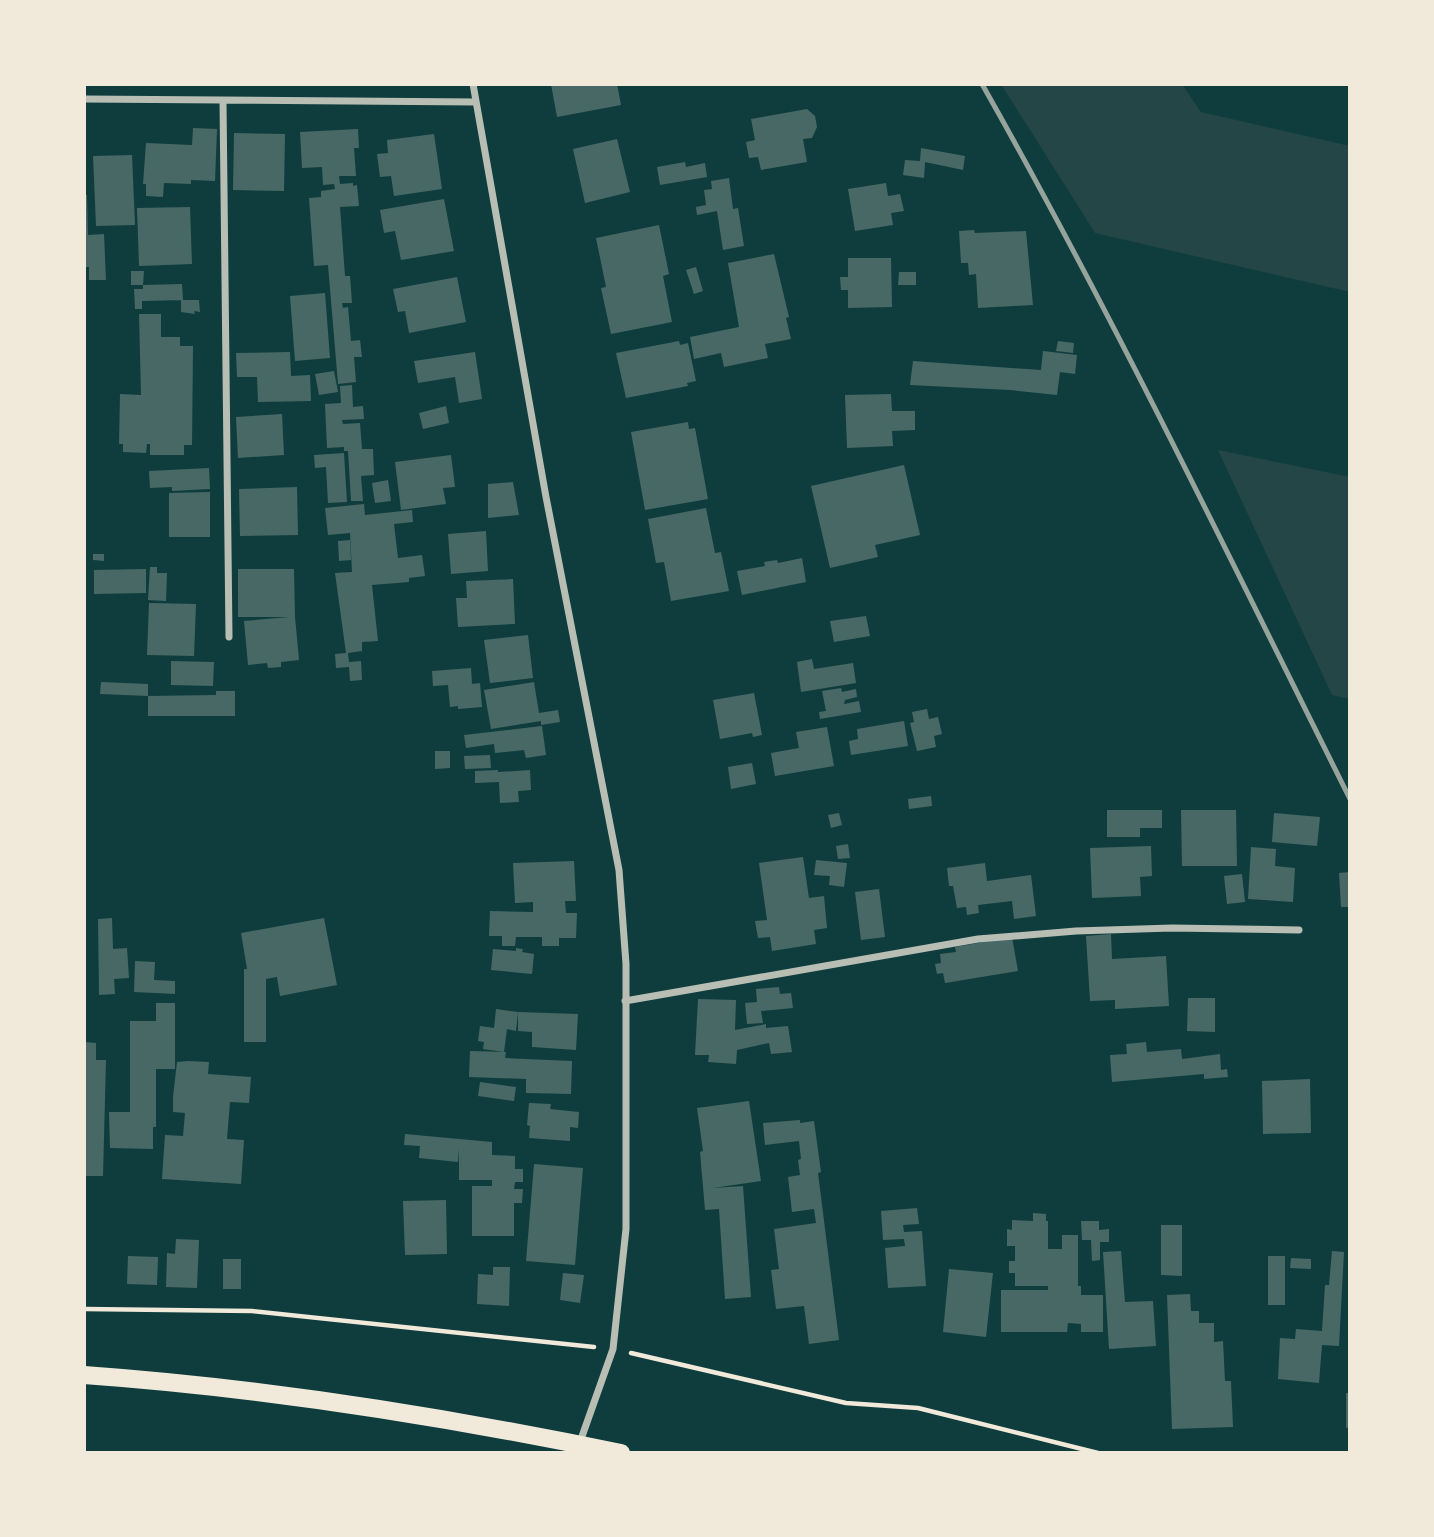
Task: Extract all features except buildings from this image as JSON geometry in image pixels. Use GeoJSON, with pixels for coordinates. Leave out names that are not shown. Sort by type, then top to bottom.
{"type":"FeatureCollection","features":[{"type":"Feature","properties":{"kind":"main road"},"geometry":{"type":"LineString","coordinates":[[84,1375],[193,1383],[357,1405],[439,1417],[621,1453]]}},
{"type":"Feature","properties":{"kind":"street"},"geometry":{"type":"LineString","coordinates":[[473,84],[546,497],[619,870],[626,964],[626,1229],[613,1349],[579,1444]]}},
{"type":"Feature","properties":{"kind":"street"},"geometry":{"type":"LineString","coordinates":[[84,99],[476,102]]}},
{"type":"Feature","properties":{"kind":"street"},"geometry":{"type":"LineString","coordinates":[[223,101],[229,637]]}},
{"type":"Feature","properties":{"kind":"street"},"geometry":{"type":"LineString","coordinates":[[625,1001],[978,939],[1144,929],[1299,930]]}},
{"type":"Feature","properties":{"kind":"shaded area"},"geometry":{"type":"Polygon","coordinates":[[[1001,84],[1182,84],[1201,112],[1350,146],[1350,292],[1095,233],[1001,84]]]}},
{"type":"Feature","properties":{"kind":"shaded area"},"geometry":{"type":"Polygon","coordinates":[[[1218,450],[1350,477],[1350,699],[1332,695],[1218,450]]]}},
{"type":"Feature","properties":{"kind":"railway"},"geometry":{"type":"LineString","coordinates":[[982,84],[1125,349],[1350,799]]}}]}
